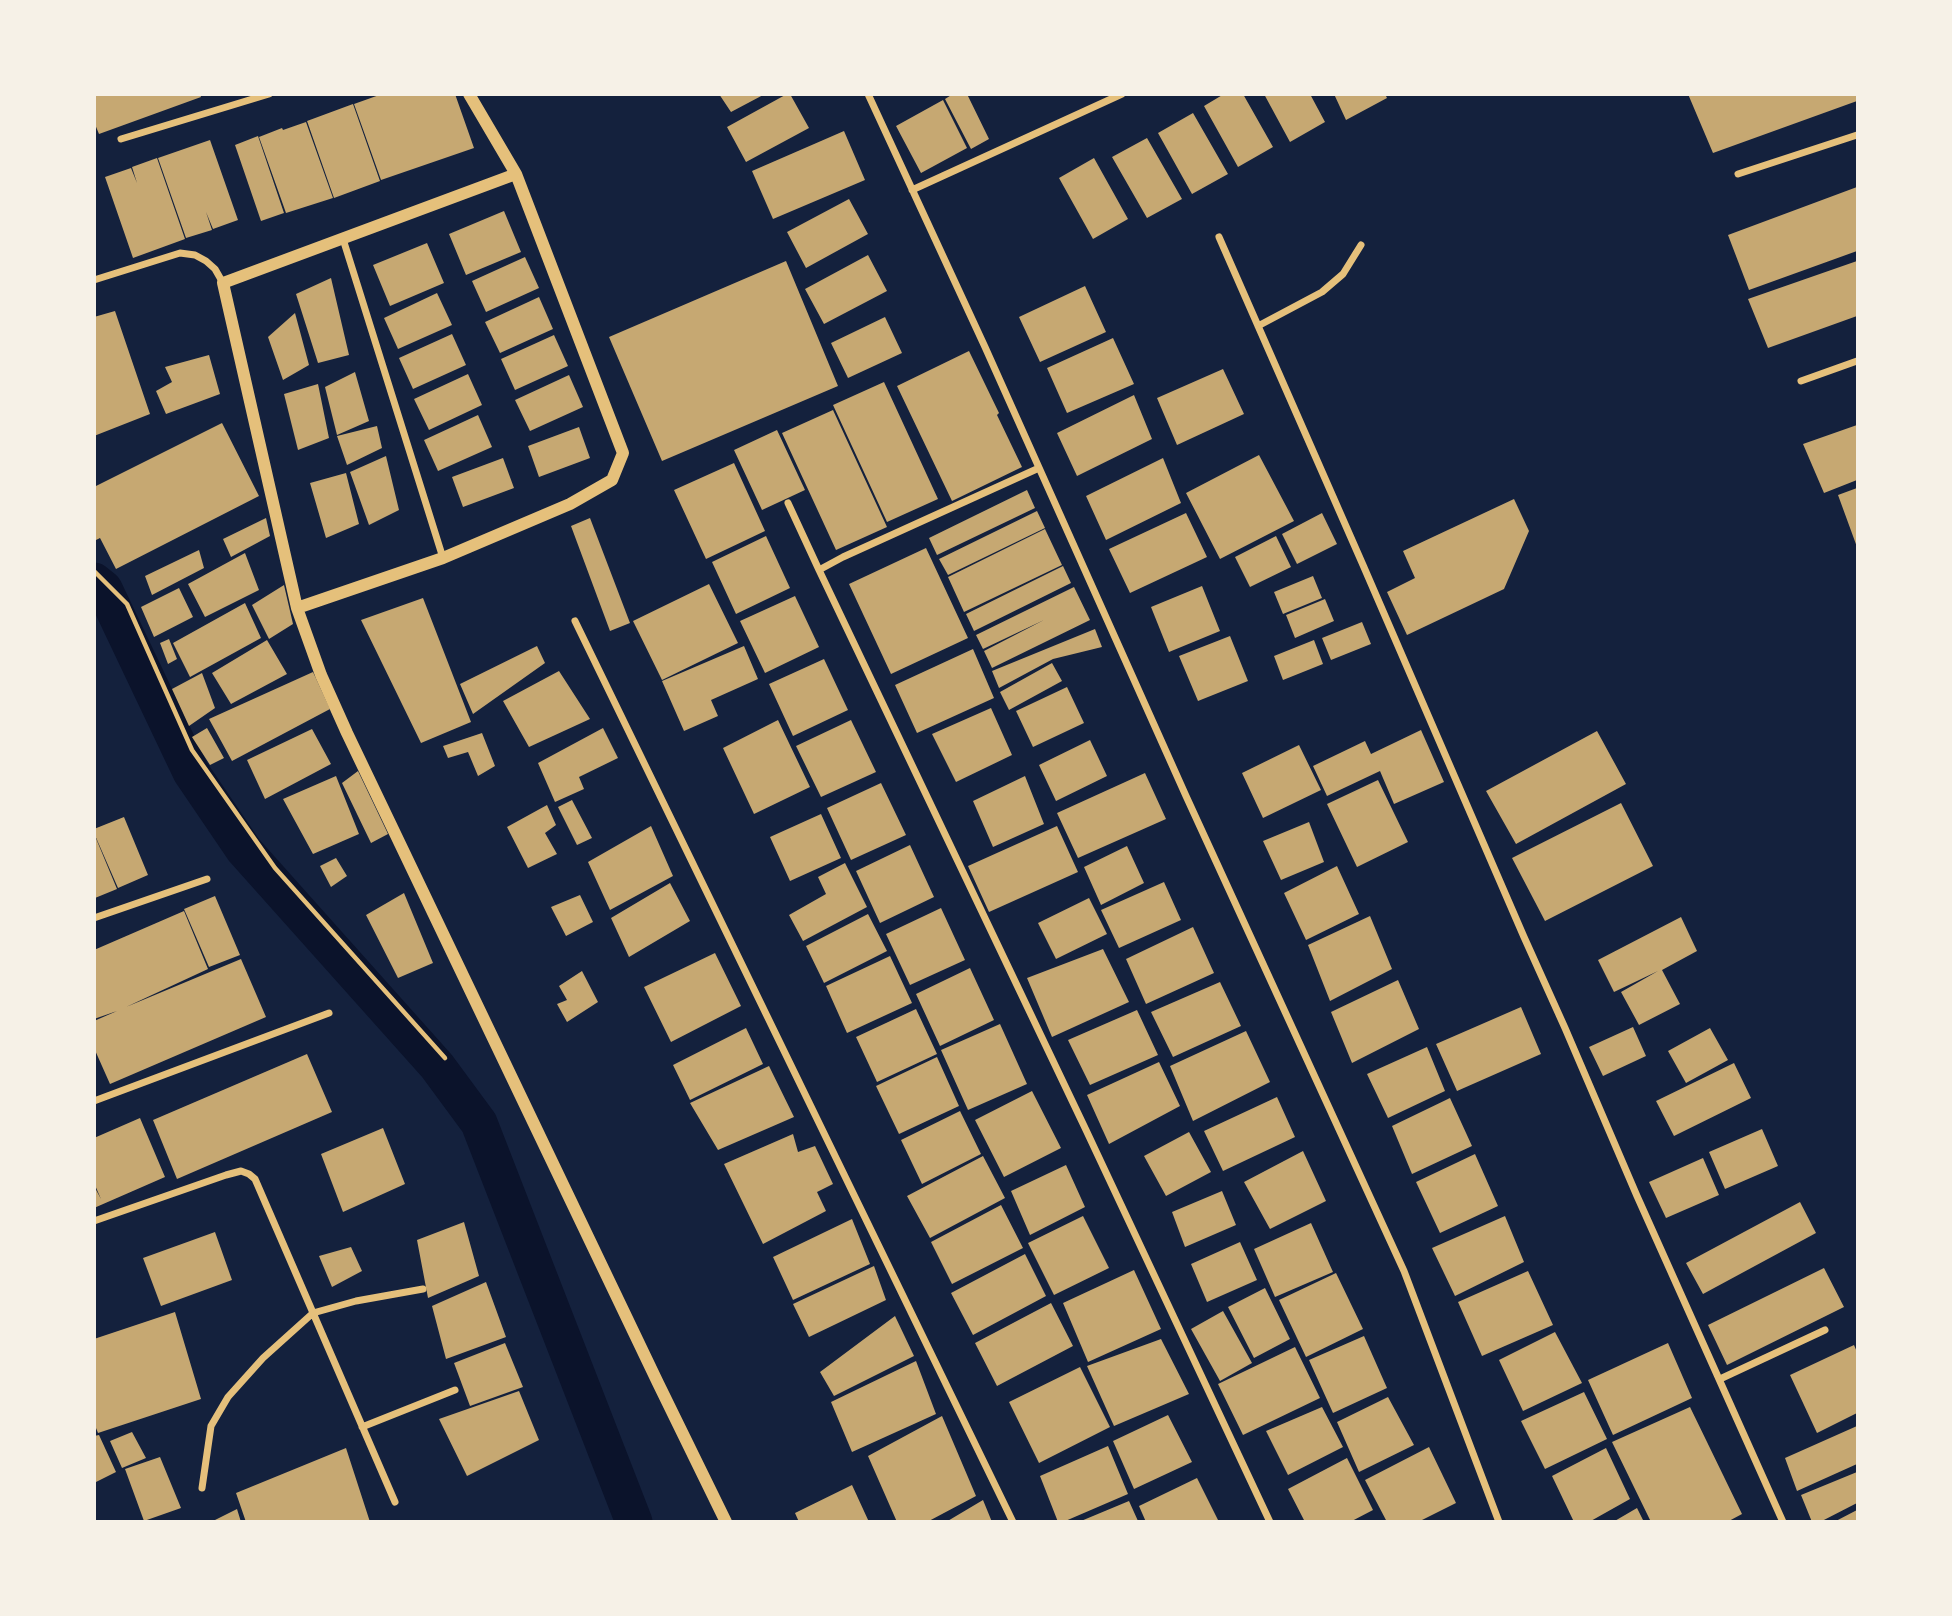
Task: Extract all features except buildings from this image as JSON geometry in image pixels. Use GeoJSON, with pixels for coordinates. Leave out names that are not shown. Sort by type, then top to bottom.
{"type":"FeatureCollection","features":[{"type":"Feature","properties":{"kind":"street"},"geometry":{"type":"LineString","coordinates":[[121,139],[269,94]]}},
{"type":"Feature","properties":{"kind":"street"},"geometry":{"type":"LineString","coordinates":[[297,608],[443,558],[586,496],[612,480],[623,453],[516,174],[469,94]]}},
{"type":"Feature","properties":{"kind":"street"},"geometry":{"type":"LineString","coordinates":[[868,94],[1180,784],[1404,1270],[1499,1521]]}},
{"type":"Feature","properties":{"kind":"street"},"geometry":{"type":"LineString","coordinates":[[912,190],[1122,94]]}},
{"type":"Feature","properties":{"kind":"street"},"geometry":{"type":"LineString","coordinates":[[1738,174],[1857,135]]}},
{"type":"Feature","properties":{"kind":"street"},"geometry":{"type":"LineString","coordinates":[[223,283],[516,174]]}},
{"type":"Feature","properties":{"kind":"street"},"geometry":{"type":"LineString","coordinates":[[1219,237],[1524,937],[1783,1521]]}},
{"type":"Feature","properties":{"kind":"street"},"geometry":{"type":"LineString","coordinates":[[343,239],[443,558]]}},
{"type":"Feature","properties":{"kind":"street"},"geometry":{"type":"LineString","coordinates":[[1258,326],[1322,292],[1343,274],[1361,245]]}},
{"type":"Feature","properties":{"kind":"street"},"geometry":{"type":"LineString","coordinates":[[94,280],[180,253],[195,255],[206,261],[215,269],[223,283],[297,608],[321,675],[726,1521]]}},
{"type":"Feature","properties":{"kind":"street"},"geometry":{"type":"LineString","coordinates":[[1801,381],[1857,361]]}},
{"type":"Feature","properties":{"kind":"street"},"geometry":{"type":"LineString","coordinates":[[819,570],[1039,468]]}},
{"type":"Feature","properties":{"kind":"street"},"geometry":{"type":"LineString","coordinates":[[788,503],[1270,1521]]}},
{"type":"Feature","properties":{"kind":"street"},"geometry":{"type":"LineString","coordinates":[[575,621],[1013,1521]]}},
{"type":"Feature","properties":{"kind":"street"},"geometry":{"type":"LineString","coordinates":[[94,918],[207,879]]}},
{"type":"Feature","properties":{"kind":"street"},"geometry":{"type":"LineString","coordinates":[[94,1101],[329,1013]]}},
{"type":"Feature","properties":{"kind":"street"},"geometry":{"type":"LineString","coordinates":[[94,1221],[241,1171],[255,1179],[394,1502]]}},
{"type":"Feature","properties":{"kind":"street"},"geometry":{"type":"LineString","coordinates":[[202,1488],[211,1426],[228,1396],[263,1358],[313,1313],[356,1301],[423,1289]]}},
{"type":"Feature","properties":{"kind":"street"},"geometry":{"type":"LineString","coordinates":[[1720,1379],[1825,1330]]}},
{"type":"Feature","properties":{"kind":"street"},"geometry":{"type":"LineString","coordinates":[[362,1427],[455,1390]]}},
{"type":"Feature","properties":{"kind":"path"},"geometry":{"type":"LineString","coordinates":[[94,571],[127,604],[191,750],[275,868],[444,1058]]}},
{"type":"Feature","properties":{"kind":"waterway"},"geometry":{"type":"LineString","coordinates":[[94,581],[104,589],[191,772],[244,850],[437,1066],[479,1123],[634,1522]]}}]}
